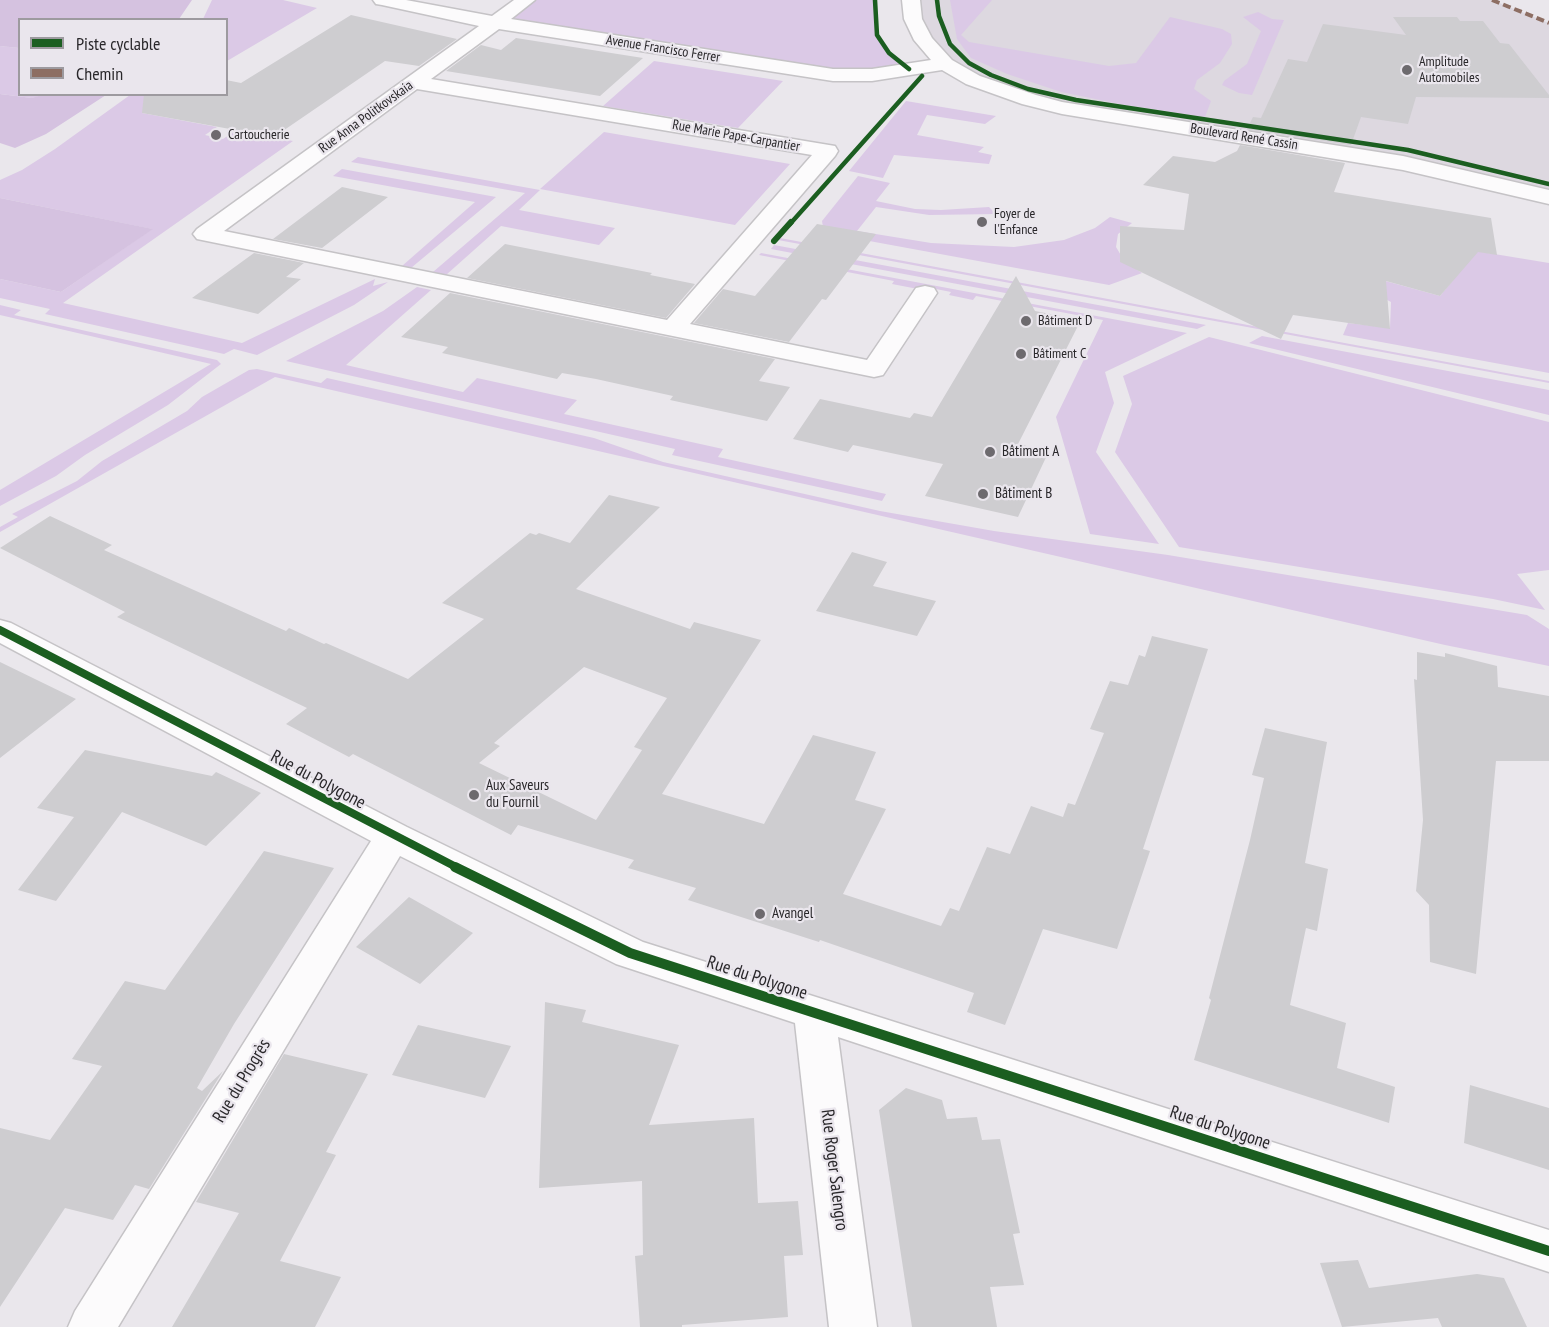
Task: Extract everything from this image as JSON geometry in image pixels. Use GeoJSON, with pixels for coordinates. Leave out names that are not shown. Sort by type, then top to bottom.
{"type":"FeatureCollection","features":[{"type":"Feature","properties":{"kind":"street","name":"Avenue Francisco Ferrer"},"geometry":{"type":"LineString","coordinates":[[382,0],[495,22],[833,75],[872,75],[945,64]]}},
{"type":"Feature","properties":{"kind":"street","name":"Rue Anna Politkovskaia"},"geometry":{"type":"LineString","coordinates":[[526,0],[206,234],[673,328]]}},
{"type":"Feature","properties":{"kind":"street"},"geometry":{"type":"LineString","coordinates":[[912,0],[914,19],[924,40],[945,64]]}},
{"type":"Feature","properties":{"kind":"street","name":"Boulevard René Cassin"},"geometry":{"type":"LineString","coordinates":[[945,64],[1002,92],[1062,108],[1403,163],[1549,197]]}},
{"type":"Feature","properties":{"kind":"street","name":"Rue Marie Pape-Carpantier"},"geometry":{"type":"LineString","coordinates":[[414,82],[827,151],[673,328]]}},
{"type":"Feature","properties":{"kind":"street"},"geometry":{"type":"LineString","coordinates":[[673,328],[874,369],[925,293]]}},
{"type":"Feature","properties":{"kind":"street","name":"Rue du Polygone"},"geometry":{"type":"LineString","coordinates":[[0,630],[394,837],[630,953],[1549,1251]]}},
{"type":"Feature","properties":{"kind":"street","name":"Rue du Progrès"},"geometry":{"type":"LineString","coordinates":[[92,1327],[370,872],[394,837]]}},
{"type":"Feature","properties":{"kind":"street","name":"Rue Roger Salengro"},"geometry":{"type":"LineString","coordinates":[[814,1012],[853,1327]]}},
{"type":"Feature","properties":{"kind":"shaded area"},"geometry":{"type":"Polygon","coordinates":[[[0,0],[192,0],[180,18],[18,18],[18,48],[0,46],[0,0]]]}},
{"type":"Feature","properties":{"kind":"shaded area"},"geometry":{"type":"Polygon","coordinates":[[[212,0],[283,0],[317,8],[228,60],[228,18],[203,18],[212,0]]]}},
{"type":"Feature","properties":{"kind":"shaded area"},"geometry":{"type":"Polygon","coordinates":[[[526,0],[875,0],[877,35],[889,53],[909,69],[872,75],[495,22],[526,0]]]}},
{"type":"Feature","properties":{"kind":"shaded area"},"geometry":{"type":"Polygon","coordinates":[[[911,0],[1492,0],[1549,23],[1549,197],[1490,183],[1062,108],[945,64],[911,0]]]}},
{"type":"Feature","properties":{"kind":"shaded area"},"geometry":{"type":"Polygon","coordinates":[[[950,0],[992,0],[961,35],[969,42],[1109,66],[1136,63],[1170,17],[1222,29],[1231,34],[1232,44],[1220,63],[1197,80],[1194,89],[1211,101],[1205,117],[1120,104],[1061,92],[1007,74],[971,58],[957,39],[950,0]]]}},
{"type":"Feature","properties":{"kind":"shaded area"},"geometry":{"type":"Polygon","coordinates":[[[1258,12],[1272,19],[1284,20],[1252,95],[1239,93],[1222,85],[1247,64],[1261,31],[1243,17],[1258,12]]]}},
{"type":"Feature","properties":{"kind":"shaded area"},"geometry":{"type":"Polygon","coordinates":[[[0,46],[18,48],[18,96],[40,96],[32,98],[0,94],[0,46]]]}},
{"type":"Feature","properties":{"kind":"shaded area"},"geometry":{"type":"Polygon","coordinates":[[[654,61],[783,81],[738,128],[603,106],[654,61]]]}},
{"type":"Feature","properties":{"kind":"shaded area"},"geometry":{"type":"Polygon","coordinates":[[[0,94],[32,98],[38,96],[104,96],[46,134],[15,148],[0,143],[0,94]]]}},
{"type":"Feature","properties":{"kind":"shaded area"},"geometry":{"type":"Polygon","coordinates":[[[129,96],[169,96],[142,113],[217,127],[205,135],[223,139],[236,130],[293,141],[63,303],[242,343],[375,279],[373,286],[388,282],[354,305],[257,355],[234,349],[224,354],[45,314],[50,309],[0,298],[0,279],[61,292],[152,229],[0,198],[0,180],[22,170],[129,96]]]}},
{"type":"Feature","properties":{"kind":"shaded area"},"geometry":{"type":"Polygon","coordinates":[[[906,101],[996,116],[985,124],[927,115],[917,135],[984,147],[978,152],[992,155],[989,164],[894,155],[883,178],[849,171],[906,101]]]}},
{"type":"Feature","properties":{"kind":"shaded area"},"geometry":{"type":"Polygon","coordinates":[[[604,132],[790,164],[735,225],[540,189],[604,132]]]}},
{"type":"Feature","properties":{"kind":"shaded area"},"geometry":{"type":"Polygon","coordinates":[[[358,157],[540,190],[519,210],[615,228],[599,245],[501,226],[446,275],[433,272],[525,193],[351,162],[358,157]]]}},
{"type":"Feature","properties":{"kind":"shaded area"},"geometry":{"type":"Polygon","coordinates":[[[342,169],[496,197],[411,268],[402,266],[475,202],[333,176],[342,169]]]}},
{"type":"Feature","properties":{"kind":"shaded area"},"geometry":{"type":"Polygon","coordinates":[[[858,176],[890,183],[876,201],[915,209],[989,207],[996,214],[929,215],[876,207],[857,231],[931,243],[1014,247],[1064,240],[1095,228],[1110,217],[1132,223],[1118,234],[1116,247],[1125,262],[1142,273],[1109,285],[842,236],[823,227],[822,221],[858,176]]]}},
{"type":"Feature","properties":{"kind":"shaded area"},"geometry":{"type":"Polygon","coordinates":[[[0,198],[153,229],[61,292],[0,279],[0,198]]]}},
{"type":"Feature","properties":{"kind":"shaded area"},"geometry":{"type":"Polygon","coordinates":[[[1330,227],[1549,263],[1549,373],[1343,335],[1348,323],[1390,328],[1391,302],[1363,287],[1371,277],[1440,296],[1454,279],[1330,227]]]}},
{"type":"Feature","properties":{"kind":"shaded area"},"geometry":{"type":"Polygon","coordinates":[[[780,238],[1549,381],[1549,383],[778,240],[780,238]]]}},
{"type":"Feature","properties":{"kind":"shaded area"},"geometry":{"type":"Polygon","coordinates":[[[774,245],[1206,325],[1197,329],[771,249],[774,245]]]}},
{"type":"Feature","properties":{"kind":"shaded area"},"geometry":{"type":"Polygon","coordinates":[[[761,253],[1187,333],[1105,372],[1114,403],[1096,452],[1159,544],[1090,534],[1056,417],[1103,320],[976,296],[973,300],[949,295],[951,292],[921,286],[918,289],[892,284],[894,281],[759,255],[761,253]]]}},
{"type":"Feature","properties":{"kind":"shaded area"},"geometry":{"type":"Polygon","coordinates":[[[417,287],[431,290],[346,365],[463,392],[477,378],[577,400],[564,414],[723,449],[718,457],[886,494],[882,501],[672,455],[675,449],[286,361],[383,311],[417,287]]]}},
{"type":"Feature","properties":{"kind":"shaded area"},"geometry":{"type":"Polygon","coordinates":[[[0,305],[21,310],[14,315],[217,360],[221,364],[168,405],[85,455],[56,476],[0,506],[0,490],[211,364],[0,315],[0,305]]]}},
{"type":"Feature","properties":{"kind":"shaded area"},"geometry":{"type":"Polygon","coordinates":[[[1262,336],[1549,390],[1549,415],[1249,343],[1262,336]]]}},
{"type":"Feature","properties":{"kind":"shaded area"},"geometry":{"type":"Polygon","coordinates":[[[1209,337],[1549,422],[1549,570],[1517,574],[1545,610],[1493,599],[1179,547],[1115,452],[1132,404],[1123,376],[1209,337]]]}},
{"type":"Feature","properties":{"kind":"shaded area"},"geometry":{"type":"Polygon","coordinates":[[[257,369],[321,383],[327,378],[594,438],[663,462],[880,511],[994,531],[1168,555],[1527,615],[1549,629],[1549,666],[1445,645],[275,377],[0,532],[0,527],[18,517],[12,514],[77,481],[102,461],[187,411],[202,397],[249,370],[257,369]]]}},
{"type":"Feature","properties":{"kind":"building"},"geometry":{"type":"Polygon","coordinates":[[[351,15],[457,39],[419,66],[385,61],[274,137],[142,113],[144,96],[228,96],[228,80],[241,83],[351,15]]]}},
{"type":"Feature","properties":{"kind":"building","name":"Amplitude Automobiles"},"geometry":{"type":"Polygon","coordinates":[[[1393,17],[1457,17],[1460,21],[1483,21],[1500,43],[1509,44],[1549,98],[1416,97],[1408,124],[1361,117],[1351,145],[1247,129],[1253,117],[1261,118],[1288,59],[1307,62],[1323,24],[1406,35],[1393,17]]]}},
{"type":"Feature","properties":{"kind":"building"},"geometry":{"type":"Polygon","coordinates":[[[516,38],[643,58],[600,96],[446,71],[481,45],[501,50],[516,38]]]}},
{"type":"Feature","properties":{"kind":"building"},"geometry":{"type":"Polygon","coordinates":[[[1240,145],[1345,163],[1334,192],[1491,218],[1497,255],[1478,252],[1440,296],[1386,281],[1390,329],[1293,315],[1281,339],[1120,262],[1120,226],[1184,230],[1189,194],[1143,185],[1173,156],[1215,162],[1237,151],[1240,145]]]}},
{"type":"Feature","properties":{"kind":"building"},"geometry":{"type":"Polygon","coordinates":[[[342,187],[388,197],[322,248],[273,239],[342,187]]]}},
{"type":"Feature","properties":{"kind":"building"},"geometry":{"type":"Polygon","coordinates":[[[817,224],[876,234],[826,300],[822,299],[789,342],[694,323],[723,289],[755,296],[817,224]]]}},
{"type":"Feature","properties":{"kind":"building"},"geometry":{"type":"Polygon","coordinates":[[[505,244],[652,273],[650,275],[695,284],[666,318],[467,278],[505,244]]]}},
{"type":"Feature","properties":{"kind":"building"},"geometry":{"type":"Polygon","coordinates":[[[254,253],[304,263],[286,277],[301,279],[258,314],[192,298],[254,253]]]}},
{"type":"Feature","properties":{"kind":"building"},"geometry":{"type":"Polygon","coordinates":[[[1016,276],[1035,311],[1081,320],[1018,444],[1049,451],[1018,517],[925,496],[943,464],[853,445],[848,452],[793,439],[820,399],[910,418],[914,413],[932,417],[1016,276]]]}},
{"type":"Feature","properties":{"kind":"building"},"geometry":{"type":"Polygon","coordinates":[[[450,293],[775,359],[759,381],[790,387],[767,421],[670,400],[673,396],[596,379],[562,373],[557,379],[442,353],[448,347],[401,337],[450,293]]]}},
{"type":"Feature","properties":{"kind":"building"},"geometry":{"type":"Polygon","coordinates":[[[609,495],[660,507],[576,589],[690,629],[694,622],[761,640],[662,794],[764,824],[813,735],[876,752],[855,800],[886,809],[843,894],[941,926],[950,908],[959,911],[987,847],[1010,854],[1031,806],[1063,817],[1068,803],[1075,805],[1104,733],[1090,729],[1110,681],[1128,685],[1139,655],[1145,657],[1152,636],[1208,649],[1143,849],[1150,851],[1117,949],[1043,929],[1005,1025],[967,1012],[974,993],[820,940],[819,942],[688,900],[696,888],[628,868],[634,860],[518,825],[511,835],[353,754],[349,757],[286,724],[307,708],[117,617],[125,612],[0,548],[50,516],[112,545],[104,550],[286,631],[289,628],[408,679],[484,619],[442,603],[530,533],[536,535],[539,533],[570,543],[609,495]],[[584,667],[494,743],[500,746],[479,763],[596,820],[642,750],[634,747],[667,698],[584,667]]]}},
{"type":"Feature","properties":{"kind":"building"},"geometry":{"type":"Polygon","coordinates":[[[852,552],[887,562],[873,586],[936,601],[917,636],[816,611],[852,552]]]}},
{"type":"Feature","properties":{"kind":"building"},"geometry":{"type":"Polygon","coordinates":[[[1417,652],[1445,657],[1445,653],[1497,666],[1498,687],[1549,696],[1549,761],[1496,761],[1476,974],[1430,962],[1429,905],[1416,891],[1423,820],[1414,679],[1417,680],[1417,652]]]}},
{"type":"Feature","properties":{"kind":"building"},"geometry":{"type":"Polygon","coordinates":[[[0,662],[76,699],[0,758],[0,662]]]}},
{"type":"Feature","properties":{"kind":"building"},"geometry":{"type":"Polygon","coordinates":[[[1265,728],[1327,742],[1305,863],[1328,869],[1317,931],[1306,928],[1290,1005],[1346,1023],[1337,1068],[1395,1087],[1389,1123],[1194,1060],[1211,1000],[1209,998],[1264,778],[1252,775],[1265,728]]]}},
{"type":"Feature","properties":{"kind":"building"},"geometry":{"type":"Polygon","coordinates":[[[85,750],[212,776],[216,772],[261,793],[206,846],[122,812],[56,901],[18,890],[74,817],[37,808],[85,750]]]}},
{"type":"Feature","properties":{"kind":"building"},"geometry":{"type":"Polygon","coordinates":[[[264,851],[334,868],[234,1024],[197,1088],[202,1091],[223,1071],[149,1189],[135,1185],[113,1220],[65,1208],[0,1307],[0,1128],[50,1140],[102,1066],[72,1059],[125,981],[165,990],[264,851]]]}},
{"type":"Feature","properties":{"kind":"building"},"geometry":{"type":"Polygon","coordinates":[[[409,897],[473,933],[420,984],[356,947],[409,897]]]}},
{"type":"Feature","properties":{"kind":"building"},"geometry":{"type":"Polygon","coordinates":[[[545,1002],[586,1010],[582,1022],[679,1045],[649,1125],[754,1118],[758,1203],[798,1201],[803,1255],[784,1256],[788,1317],[682,1325],[682,1327],[640,1327],[635,1256],[643,1255],[642,1181],[539,1188],[545,1002]]]}},
{"type":"Feature","properties":{"kind":"building"},"geometry":{"type":"Polygon","coordinates":[[[418,1025],[511,1046],[485,1098],[392,1075],[418,1025]]]}},
{"type":"Feature","properties":{"kind":"building"},"geometry":{"type":"Polygon","coordinates":[[[284,1054],[368,1074],[326,1152],[336,1155],[280,1261],[341,1277],[315,1327],[172,1327],[239,1213],[196,1202],[284,1054]]]}},
{"type":"Feature","properties":{"kind":"building"},"geometry":{"type":"Polygon","coordinates":[[[1470,1085],[1549,1108],[1549,1170],[1464,1143],[1470,1085]]]}},
{"type":"Feature","properties":{"kind":"building"},"geometry":{"type":"Polygon","coordinates":[[[906,1088],[942,1100],[947,1119],[977,1117],[982,1140],[1000,1139],[1020,1233],[1013,1234],[1024,1285],[990,1287],[997,1327],[912,1327],[879,1110],[906,1088]]]}},
{"type":"Feature","properties":{"kind":"building"},"geometry":{"type":"Polygon","coordinates":[[[1358,1260],[1369,1288],[1477,1274],[1504,1278],[1527,1327],[1442,1327],[1438,1318],[1342,1327],[1320,1263],[1358,1260]]]}},
{"type":"Feature","properties":{"kind":"marked path"},"geometry":{"type":"LineString","coordinates":[[1492,0],[1549,23]]}},
{"type":"Feature","properties":{"kind":"cycle path"},"geometry":{"type":"LineString","coordinates":[[875,0],[877,35],[889,53],[909,69]]}},
{"type":"Feature","properties":{"kind":"cycle path"},"geometry":{"type":"LineString","coordinates":[[937,0],[939,16],[950,44],[969,63],[991,75],[1028,89],[1076,100],[1408,150],[1549,184]]}},
{"type":"Feature","properties":{"kind":"cycle path"},"geometry":{"type":"LineString","coordinates":[[774,241],[922,76]]}},
{"type":"Feature","properties":{"kind":"cycle path"},"geometry":{"type":"LineString","coordinates":[[0,630],[394,837],[630,953],[1549,1251]]}},
{"type":"Feature","properties":{"kind":"place","name":"Amplitude Automobiles"},"geometry":{"type":"Point","coordinates":[1407,70]}},
{"type":"Feature","properties":{"kind":"place","name":"Cartoucherie"},"geometry":{"type":"Point","coordinates":[216,135]}},
{"type":"Feature","properties":{"kind":"place","name":"Foyer de l'Enfance"},"geometry":{"type":"Point","coordinates":[982,222]}},
{"type":"Feature","properties":{"kind":"place","name":"Bâtiment D"},"geometry":{"type":"Point","coordinates":[1026,321]}},
{"type":"Feature","properties":{"kind":"place","name":"Bâtiment C"},"geometry":{"type":"Point","coordinates":[1021,354]}},
{"type":"Feature","properties":{"kind":"place","name":"Bâtiment A"},"geometry":{"type":"Point","coordinates":[990,452]}},
{"type":"Feature","properties":{"kind":"place","name":"Bâtiment B"},"geometry":{"type":"Point","coordinates":[983,494]}},
{"type":"Feature","properties":{"kind":"place","name":"Aux Saveurs du Fournil"},"geometry":{"type":"Point","coordinates":[474,795]}},
{"type":"Feature","properties":{"kind":"place","name":"Avangel"},"geometry":{"type":"Point","coordinates":[760,914]}}]}
